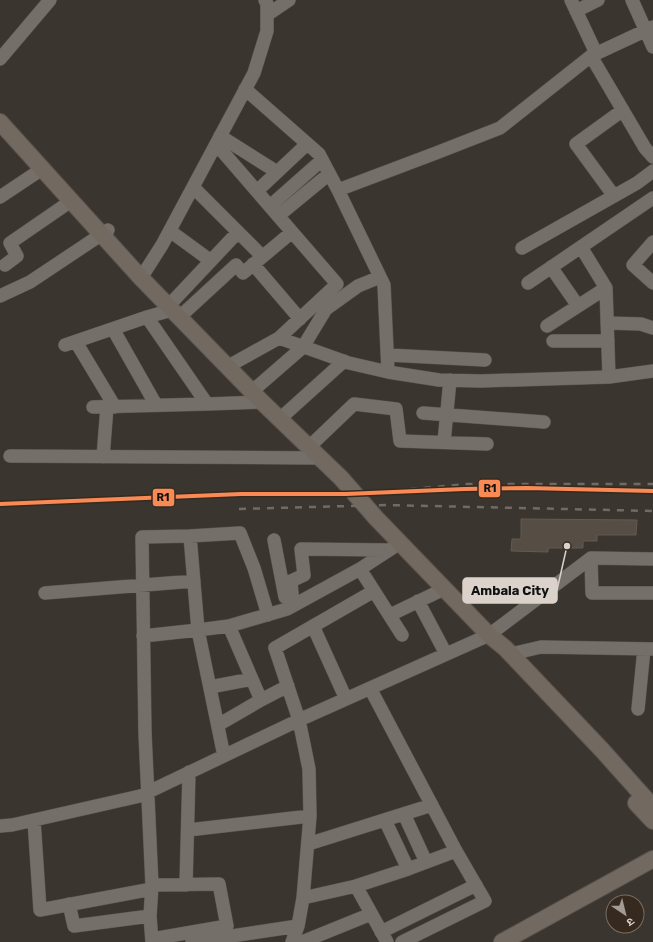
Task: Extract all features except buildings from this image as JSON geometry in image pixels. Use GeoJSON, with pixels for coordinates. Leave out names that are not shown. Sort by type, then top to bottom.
{"type":"FeatureCollection","features":[{"type":"Feature","properties":{"kind":"main road"},"geometry":{"type":"LineString","coordinates":[[0,109],[104,232],[143,275],[177,308],[307,445],[341,478],[376,518],[394,546],[444,589],[489,635],[506,648],[602,750],[653,808]]}},
{"type":"Feature","properties":{"kind":"main road"},"geometry":{"type":"LineString","coordinates":[[0,122],[71,202],[104,232]]}},
{"type":"Feature","properties":{"kind":"main road"},"geometry":{"type":"LineString","coordinates":[[260,394],[268,398],[307,445]]}},
{"type":"Feature","properties":{"kind":"main road"},"geometry":{"type":"LineString","coordinates":[[489,635],[500,653],[518,674],[595,756],[653,821]]}},
{"type":"Feature","properties":{"kind":"main road"},"geometry":{"type":"LineString","coordinates":[[507,941],[653,859]]}},
{"type":"Feature","properties":{"kind":"street"},"geometry":{"type":"LineString","coordinates":[[143,275],[170,231],[254,73],[268,31],[266,0]]}},
{"type":"Feature","properties":{"kind":"street"},"geometry":{"type":"LineString","coordinates":[[267,15],[289,0]]}},
{"type":"Feature","properties":{"kind":"street"},"geometry":{"type":"LineString","coordinates":[[598,0],[573,5],[593,54],[645,148],[653,157]]}},
{"type":"Feature","properties":{"kind":"street"},"geometry":{"type":"LineString","coordinates":[[632,0],[649,29],[653,47]]}},
{"type":"Feature","properties":{"kind":"street"},"geometry":{"type":"LineString","coordinates":[[0,59],[43,2]]}},
{"type":"Feature","properties":{"kind":"street"},"geometry":{"type":"LineString","coordinates":[[338,190],[500,128],[593,54],[649,29]]}},
{"type":"Feature","properties":{"kind":"street"},"geometry":{"type":"LineString","coordinates":[[245,89],[319,154],[338,190],[384,285],[388,372]]}},
{"type":"Feature","properties":{"kind":"street"},"geometry":{"type":"LineString","coordinates":[[614,196],[576,144],[623,110]]}},
{"type":"Feature","properties":{"kind":"street"},"geometry":{"type":"LineString","coordinates":[[218,140],[277,172]]}},
{"type":"Feature","properties":{"kind":"street"},"geometry":{"type":"LineString","coordinates":[[218,140],[257,191],[337,284],[279,338],[231,365]]}},
{"type":"Feature","properties":{"kind":"street"},"geometry":{"type":"LineString","coordinates":[[257,191],[307,144]]}},
{"type":"Feature","properties":{"kind":"street"},"geometry":{"type":"LineString","coordinates":[[274,211],[322,160]]}},
{"type":"Feature","properties":{"kind":"street"},"geometry":{"type":"LineString","coordinates":[[0,197],[42,169]]}},
{"type":"Feature","properties":{"kind":"street"},"geometry":{"type":"LineString","coordinates":[[522,248],[637,183],[653,171]]}},
{"type":"Feature","properties":{"kind":"street"},"geometry":{"type":"LineString","coordinates":[[274,211],[329,174]]}},
{"type":"Feature","properties":{"kind":"street"},"geometry":{"type":"LineString","coordinates":[[193,187],[238,232],[300,319]]}},
{"type":"Feature","properties":{"kind":"street"},"geometry":{"type":"LineString","coordinates":[[528,283],[653,198]]}},
{"type":"Feature","properties":{"kind":"street"},"geometry":{"type":"LineString","coordinates":[[5,265],[17,256],[10,242],[71,202]]}},
{"type":"Feature","properties":{"kind":"street"},"geometry":{"type":"LineString","coordinates":[[170,231],[211,261]]}},
{"type":"Feature","properties":{"kind":"street"},"geometry":{"type":"LineString","coordinates":[[0,296],[30,282],[104,232]]}},
{"type":"Feature","properties":{"kind":"street"},"geometry":{"type":"LineString","coordinates":[[177,308],[211,261],[238,232]]}},
{"type":"Feature","properties":{"kind":"street"},"geometry":{"type":"LineString","coordinates":[[103,457],[111,407],[70,344],[177,308],[236,265],[243,273],[292,232]]}},
{"type":"Feature","properties":{"kind":"street"},"geometry":{"type":"LineString","coordinates":[[653,242],[633,265],[653,283]]}},
{"type":"Feature","properties":{"kind":"street"},"geometry":{"type":"LineString","coordinates":[[581,247],[606,288],[609,377]]}},
{"type":"Feature","properties":{"kind":"street"},"geometry":{"type":"LineString","coordinates":[[552,267],[578,306]]}},
{"type":"Feature","properties":{"kind":"street"},"geometry":{"type":"LineString","coordinates":[[93,407],[207,404],[260,394],[303,347],[326,309],[358,286],[380,277]]}},
{"type":"Feature","properties":{"kind":"street"},"geometry":{"type":"LineString","coordinates":[[548,326],[606,288]]}},
{"type":"Feature","properties":{"kind":"street"},"geometry":{"type":"LineString","coordinates":[[147,318],[207,404]]}},
{"type":"Feature","properties":{"kind":"street"},"geometry":{"type":"LineString","coordinates":[[607,323],[641,324],[653,328]]}},
{"type":"Feature","properties":{"kind":"street"},"geometry":{"type":"LineString","coordinates":[[113,329],[156,405]]}},
{"type":"Feature","properties":{"kind":"street"},"geometry":{"type":"LineString","coordinates":[[279,338],[344,361],[388,372],[439,380],[481,381],[609,377],[653,371]]}},
{"type":"Feature","properties":{"kind":"street"},"geometry":{"type":"LineString","coordinates":[[553,341],[608,341]]}},
{"type":"Feature","properties":{"kind":"street"},"geometry":{"type":"LineString","coordinates":[[388,355],[485,360]]}},
{"type":"Feature","properties":{"kind":"street"},"geometry":{"type":"LineString","coordinates":[[283,416],[344,361]]}},
{"type":"Feature","properties":{"kind":"street"},"geometry":{"type":"LineString","coordinates":[[444,442],[450,380]]}},
{"type":"Feature","properties":{"kind":"street"},"geometry":{"type":"LineString","coordinates":[[307,445],[354,404],[396,409],[400,441],[487,444]]}},
{"type":"Feature","properties":{"kind":"street"},"geometry":{"type":"LineString","coordinates":[[423,413],[544,422]]}},
{"type":"Feature","properties":{"kind":"street"},"geometry":{"type":"LineString","coordinates":[[10,456],[320,458]]}},
{"type":"Feature","properties":{"kind":"street"},"geometry":{"type":"LineString","coordinates":[[34,820],[40,910],[152,887],[219,884],[227,926],[152,941],[150,916],[152,887],[145,733],[142,537],[240,533],[254,568],[268,615]]}},
{"type":"Feature","properties":{"kind":"street"},"geometry":{"type":"LineString","coordinates":[[190,536],[198,630],[224,756]]}},
{"type":"Feature","properties":{"kind":"street"},"geometry":{"type":"LineString","coordinates":[[274,540],[290,608]]}},
{"type":"Feature","properties":{"kind":"street"},"geometry":{"type":"LineString","coordinates":[[143,636],[229,626],[290,608],[360,569],[394,546]]}},
{"type":"Feature","properties":{"kind":"street"},"geometry":{"type":"LineString","coordinates":[[290,608],[291,581],[304,575],[301,549],[394,546]]}},
{"type":"Feature","properties":{"kind":"street"},"geometry":{"type":"LineString","coordinates":[[0,826],[34,820],[140,796],[299,720],[489,635],[591,558],[653,559]]}},
{"type":"Feature","properties":{"kind":"street"},"geometry":{"type":"LineString","coordinates":[[591,558],[592,593],[653,593]]}},
{"type":"Feature","properties":{"kind":"street"},"geometry":{"type":"LineString","coordinates":[[360,569],[402,634]]}},
{"type":"Feature","properties":{"kind":"street"},"geometry":{"type":"LineString","coordinates":[[45,593],[194,581]]}},
{"type":"Feature","properties":{"kind":"street"},"geometry":{"type":"LineString","coordinates":[[390,615],[444,589]]}},
{"type":"Feature","properties":{"kind":"street"},"geometry":{"type":"LineString","coordinates":[[292,942],[298,926],[303,898],[310,816],[309,769],[299,720],[275,648],[374,591]]}},
{"type":"Feature","properties":{"kind":"street"},"geometry":{"type":"LineString","coordinates":[[418,601],[446,654]]}},
{"type":"Feature","properties":{"kind":"street"},"geometry":{"type":"LineString","coordinates":[[229,626],[261,700]]}},
{"type":"Feature","properties":{"kind":"street"},"geometry":{"type":"LineString","coordinates":[[313,626],[346,699]]}},
{"type":"Feature","properties":{"kind":"street"},"geometry":{"type":"LineString","coordinates":[[511,654],[541,647],[648,649],[638,709]]}},
{"type":"Feature","properties":{"kind":"street"},"geometry":{"type":"LineString","coordinates":[[210,687],[252,679]]}},
{"type":"Feature","properties":{"kind":"street"},"geometry":{"type":"LineString","coordinates":[[218,725],[288,686]]}},
{"type":"Feature","properties":{"kind":"street"},"geometry":{"type":"LineString","coordinates":[[370,688],[456,851],[485,901],[402,942]]}},
{"type":"Feature","properties":{"kind":"street"},"geometry":{"type":"LineString","coordinates":[[186,885],[189,772]]}},
{"type":"Feature","properties":{"kind":"street"},"geometry":{"type":"LineString","coordinates":[[308,844],[432,806]]}},
{"type":"Feature","properties":{"kind":"street"},"geometry":{"type":"LineString","coordinates":[[404,814],[426,862]]}},
{"type":"Feature","properties":{"kind":"street"},"geometry":{"type":"LineString","coordinates":[[188,830],[310,816]]}},
{"type":"Feature","properties":{"kind":"street"},"geometry":{"type":"LineString","coordinates":[[385,820],[408,869]]}},
{"type":"Feature","properties":{"kind":"street"},"geometry":{"type":"LineString","coordinates":[[303,898],[356,886],[456,851]]}},
{"type":"Feature","properties":{"kind":"street"},"geometry":{"type":"LineString","coordinates":[[356,886],[384,937],[476,885]]}},
{"type":"Feature","properties":{"kind":"street"},"geometry":{"type":"LineString","coordinates":[[69,904],[74,926],[150,916]]}},
{"type":"Feature","properties":{"kind":"street"},"geometry":{"type":"LineString","coordinates":[[302,942],[321,938],[371,914]]}},
{"type":"Feature","properties":{"kind":"street"},"geometry":{"type":"LineString","coordinates":[[192,942],[298,926]]}},
{"type":"Feature","properties":{"kind":"railway"},"geometry":{"type":"LineString","coordinates":[[354,494],[468,484],[653,484]]}},
{"type":"Feature","properties":{"kind":"railway"},"geometry":{"type":"LineString","coordinates":[[239,509],[386,505],[653,511]]}},
{"type":"Feature","properties":{"kind":"transit line","name":"R1"},"geometry":{"type":"LineString","coordinates":[[0,504],[241,494],[346,494],[464,489],[527,488],[653,491]]}},
{"type":"Feature","properties":{"kind":"place","name":"Ambala City"},"geometry":{"type":"Point","coordinates":[567,546]}}]}
